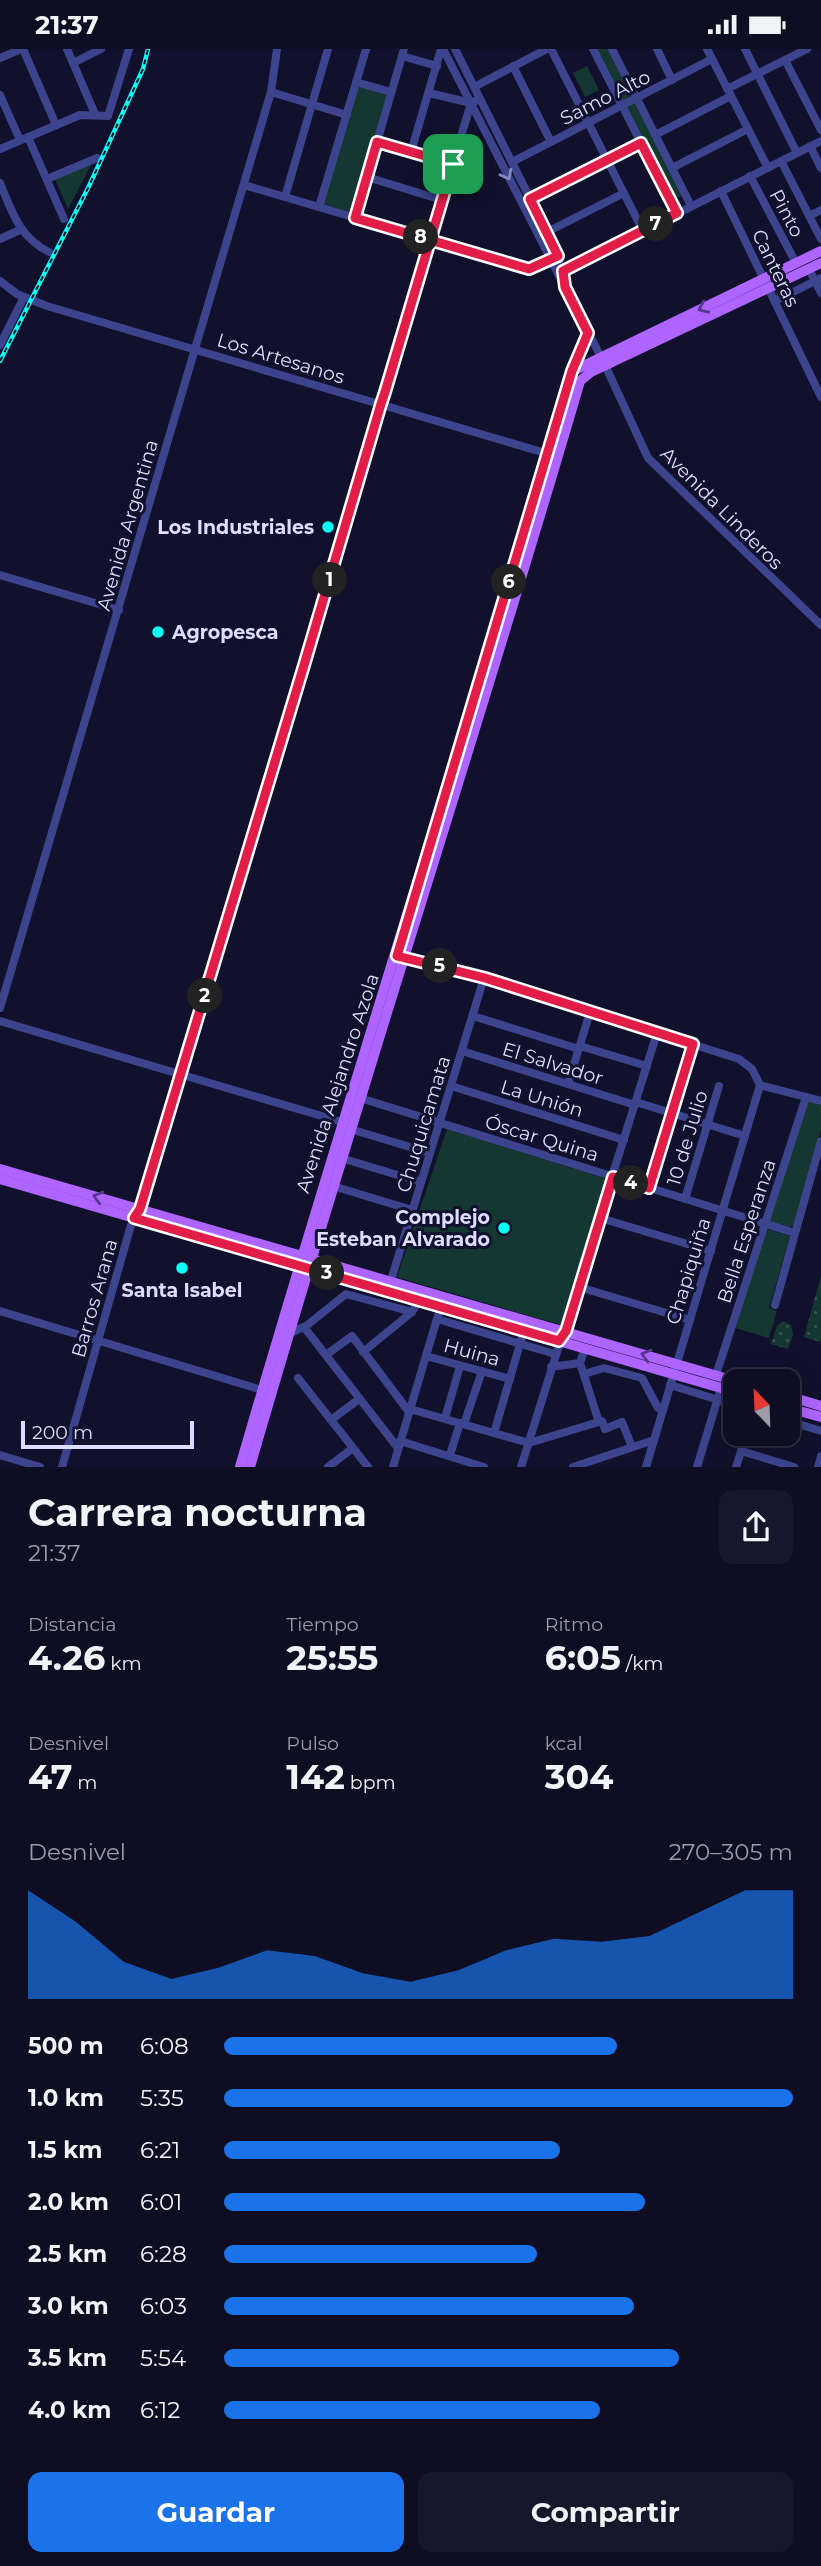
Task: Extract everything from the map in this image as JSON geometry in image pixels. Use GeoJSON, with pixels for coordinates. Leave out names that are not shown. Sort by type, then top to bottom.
{"type":"FeatureCollection","features":[{"type":"Feature","properties":{"kind":"main road","name":"Avenida Alejandro Azola"},"geometry":{"type":"LineString","coordinates":[[767,284],[796,263],[821,251]]}},
{"type":"Feature","properties":{"kind":"main road","name":"Avenida Alejandro Azola"},"geometry":{"type":"LineString","coordinates":[[553,455],[572,371],[603,360],[767,284],[821,263]]}},
{"type":"Feature","properties":{"kind":"main road"},"geometry":{"type":"LineString","coordinates":[[572,371],[588,333]]}},
{"type":"Feature","properties":{"kind":"main road","name":"Avenida Alejandro Azola"},"geometry":{"type":"LineString","coordinates":[[250,1467],[288,1334],[306,1255],[553,455],[580,381],[603,360]]}},
{"type":"Feature","properties":{"kind":"main road","name":"Avenida Alejandro Azola"},"geometry":{"type":"LineString","coordinates":[[306,1255],[333,1186],[346,1125],[360,1098],[400,956]]}},
{"type":"Feature","properties":{"kind":"main road"},"geometry":{"type":"LineString","coordinates":[[0,1169],[25,1182]]}},
{"type":"Feature","properties":{"kind":"main road"},"geometry":{"type":"LineString","coordinates":[[0,1179],[25,1182],[306,1255],[391,1280],[524,1331],[721,1388]]}},
{"type":"Feature","properties":{"kind":"main road"},"geometry":{"type":"LineString","coordinates":[[137,1213],[419,1300],[442,1301],[566,1331],[674,1374],[723,1377]]}},
{"type":"Feature","properties":{"kind":"main road","name":"Avenida Alejandro Azola"},"geometry":{"type":"LineString","coordinates":[[240,1467],[303,1266]]}},
{"type":"Feature","properties":{"kind":"main road"},"geometry":{"type":"LineString","coordinates":[[800,1400],[821,1406]]}},
{"type":"Feature","properties":{"kind":"main road"},"geometry":{"type":"LineString","coordinates":[[800,1411],[821,1417]]}},
{"type":"Feature","properties":{"kind":"street"},"geometry":{"type":"LineString","coordinates":[[0,58],[22,49],[57,125]]}},
{"type":"Feature","properties":{"kind":"street"},"geometry":{"type":"LineString","coordinates":[[67,49],[95,114]]}},
{"type":"Feature","properties":{"kind":"street"},"geometry":{"type":"LineString","coordinates":[[73,63],[101,49]]}},
{"type":"Feature","properties":{"kind":"street"},"geometry":{"type":"LineString","coordinates":[[0,149],[80,115],[107,115],[111,110],[129,49]]}},
{"type":"Feature","properties":{"kind":"street","name":"Avenida Argentina"},"geometry":{"type":"LineString","coordinates":[[0,1008],[276,75],[277,49]]}},
{"type":"Feature","properties":{"kind":"street"},"geometry":{"type":"LineString","coordinates":[[285,197],[328,49]]}},
{"type":"Feature","properties":{"kind":"street"},"geometry":{"type":"LineString","coordinates":[[319,207],[366,49]]}},
{"type":"Feature","properties":{"kind":"street"},"geometry":{"type":"LineString","coordinates":[[411,152],[442,49]]}},
{"type":"Feature","properties":{"kind":"street","name":"Avenida Linderos"},"geometry":{"type":"LineString","coordinates":[[442,49],[554,257]]}},
{"type":"Feature","properties":{"kind":"street"},"geometry":{"type":"LineString","coordinates":[[474,87],[549,49],[643,231]]}},
{"type":"Feature","properties":{"kind":"street"},"geometry":{"type":"LineString","coordinates":[[593,49],[677,213]]}},
{"type":"Feature","properties":{"kind":"street"},"geometry":{"type":"LineString","coordinates":[[612,49],[691,206]]}},
{"type":"Feature","properties":{"kind":"street"},"geometry":{"type":"LineString","coordinates":[[657,49],[672,80]]}},
{"type":"Feature","properties":{"kind":"street"},"geometry":{"type":"LineString","coordinates":[[707,49],[768,168]]}},
{"type":"Feature","properties":{"kind":"street"},"geometry":{"type":"LineString","coordinates":[[745,49],[797,153]]}},
{"type":"Feature","properties":{"kind":"street"},"geometry":{"type":"LineString","coordinates":[[655,135],[757,74],[807,49]]}},
{"type":"Feature","properties":{"kind":"street","name":"Avenida Linderos"},"geometry":{"type":"LineString","coordinates":[[456,50],[547,232],[565,287],[603,360],[648,458],[817,622]]}},
{"type":"Feature","properties":{"kind":"street"},"geometry":{"type":"LineString","coordinates":[[355,218],[403,52],[438,66]]}},
{"type":"Feature","properties":{"kind":"street","name":"Samo Alto"},"geometry":{"type":"LineString","coordinates":[[512,162],[712,59]]}},
{"type":"Feature","properties":{"kind":"street"},"geometry":{"type":"LineString","coordinates":[[785,60],[821,130]]}},
{"type":"Feature","properties":{"kind":"street"},"geometry":{"type":"LineString","coordinates":[[513,66],[551,142]]}},
{"type":"Feature","properties":{"kind":"street"},"geometry":{"type":"LineString","coordinates":[[356,82],[391,92]]}},
{"type":"Feature","properties":{"kind":"street"},"geometry":{"type":"LineString","coordinates":[[271,92],[347,115]]}},
{"type":"Feature","properties":{"kind":"street"},"geometry":{"type":"LineString","coordinates":[[429,93],[471,103],[480,99]]}},
{"type":"Feature","properties":{"kind":"street"},"geometry":{"type":"LineString","coordinates":[[1,99],[47,179],[64,219]]}},
{"type":"Feature","properties":{"kind":"street","name":"Barros Arana"},"geometry":{"type":"LineString","coordinates":[[62,1467],[97,1339],[181,1075],[471,103]]}},
{"type":"Feature","properties":{"kind":"street"},"geometry":{"type":"LineString","coordinates":[[672,168],[748,129]]}},
{"type":"Feature","properties":{"kind":"street"},"geometry":{"type":"LineString","coordinates":[[560,272],[821,141]]}},
{"type":"Feature","properties":{"kind":"street"},"geometry":{"type":"LineString","coordinates":[[377,142],[453,164]]}},
{"type":"Feature","properties":{"kind":"street"},"geometry":{"type":"LineString","coordinates":[[530,199],[641,143]]}},
{"type":"Feature","properties":{"kind":"street"},"geometry":{"type":"LineString","coordinates":[[810,146],[821,167]]}},
{"type":"Feature","properties":{"kind":"street"},"geometry":{"type":"LineString","coordinates":[[47,179],[97,158]]}},
{"type":"Feature","properties":{"kind":"street"},"geometry":{"type":"LineString","coordinates":[[781,161],[821,239]]}},
{"type":"Feature","properties":{"kind":"street","name":"Pinto"},"geometry":{"type":"LineString","coordinates":[[750,176],[796,263]]}},
{"type":"Feature","properties":{"kind":"street"},"geometry":{"type":"LineString","coordinates":[[366,177],[442,200]]}},
{"type":"Feature","properties":{"kind":"street"},"geometry":{"type":"LineString","coordinates":[[0,183],[20,230],[30,241],[49,252]]}},
{"type":"Feature","properties":{"kind":"street"},"geometry":{"type":"LineString","coordinates":[[244,185],[529,269],[554,257]]}},
{"type":"Feature","properties":{"kind":"street","name":"Canteras"},"geometry":{"type":"LineString","coordinates":[[721,191],[820,395]]}},
{"type":"Feature","properties":{"kind":"street"},"geometry":{"type":"LineString","coordinates":[[547,232],[624,193]]}},
{"type":"Feature","properties":{"kind":"street"},"geometry":{"type":"LineString","coordinates":[[809,216],[821,210]]}},
{"type":"Feature","properties":{"kind":"street"},"geometry":{"type":"LineString","coordinates":[[0,239],[20,230]]}},
{"type":"Feature","properties":{"kind":"street"},"geometry":{"type":"LineString","coordinates":[[809,269],[818,279],[821,293]]}},
{"type":"Feature","properties":{"kind":"street"},"geometry":{"type":"LineString","coordinates":[[775,301],[818,279]]}},
{"type":"Feature","properties":{"kind":"street","name":"Los Artesanos"},"geometry":{"type":"LineString","coordinates":[[0,281],[24,297],[553,455]]}},
{"type":"Feature","properties":{"kind":"street"},"geometry":{"type":"LineString","coordinates":[[0,345],[24,297]]}},
{"type":"Feature","properties":{"kind":"street"},"geometry":{"type":"LineString","coordinates":[[0,575],[119,610]]}},
{"type":"Feature","properties":{"kind":"street"},"geometry":{"type":"LineString","coordinates":[[817,622],[821,612]]}},
{"type":"Feature","properties":{"kind":"street"},"geometry":{"type":"LineString","coordinates":[[400,956],[485,978],[693,1044],[744,1062],[755,1072],[761,1085],[821,1101]]}},
{"type":"Feature","properties":{"kind":"street","name":"Chuquicamata"},"geometry":{"type":"LineString","coordinates":[[391,1280],[485,978]]}},
{"type":"Feature","properties":{"kind":"street"},"geometry":{"type":"LineString","coordinates":[[568,1084],[590,1012]]}},
{"type":"Feature","properties":{"kind":"street"},"geometry":{"type":"LineString","coordinates":[[473,1016],[647,1066]]}},
{"type":"Feature","properties":{"kind":"street"},"geometry":{"type":"LineString","coordinates":[[0,1021],[346,1125],[430,1153]]}},
{"type":"Feature","properties":{"kind":"street"},"geometry":{"type":"LineString","coordinates":[[522,1467],[657,1033]]}},
{"type":"Feature","properties":{"kind":"street"},"geometry":{"type":"LineString","coordinates":[[649,1188],[693,1044]]}},
{"type":"Feature","properties":{"kind":"street","name":"El Salvador"},"geometry":{"type":"LineString","coordinates":[[462,1051],[745,1136]]}},
{"type":"Feature","properties":{"kind":"street","name":"Chapiquiña"},"geometry":{"type":"LineString","coordinates":[[649,1466],[663,1409],[761,1085]]}},
{"type":"Feature","properties":{"kind":"street","name":"La Unión"},"geometry":{"type":"LineString","coordinates":[[451,1086],[624,1139]]}},
{"type":"Feature","properties":{"kind":"street","name":"10 de Julio"},"geometry":{"type":"LineString","coordinates":[[685,1199],[719,1086]]}},
{"type":"Feature","properties":{"kind":"street","name":"Bella Esperanza"},"geometry":{"type":"LineString","coordinates":[[716,1375],[806,1097]]}},
{"type":"Feature","properties":{"kind":"street","name":"Óscar Quina"},"geometry":{"type":"LineString","coordinates":[[360,1098],[794,1233]]}},
{"type":"Feature","properties":{"kind":"street"},"geometry":{"type":"LineString","coordinates":[[775,1305],[821,1141]]}},
{"type":"Feature","properties":{"kind":"street"},"geometry":{"type":"LineString","coordinates":[[341,1158],[421,1182]]}},
{"type":"Feature","properties":{"kind":"street"},"geometry":{"type":"LineString","coordinates":[[333,1186],[412,1210]]}},
{"type":"Feature","properties":{"kind":"street"},"geometry":{"type":"LineString","coordinates":[[600,1218],[711,1251]]}},
{"type":"Feature","properties":{"kind":"street"},"geometry":{"type":"LineString","coordinates":[[579,1287],[690,1320]]}},
{"type":"Feature","properties":{"kind":"street"},"geometry":{"type":"LineString","coordinates":[[288,1334],[304,1327],[346,1294],[412,1312]]}},
{"type":"Feature","properties":{"kind":"street"},"geometry":{"type":"LineString","coordinates":[[363,1352],[412,1312],[419,1300]]}},
{"type":"Feature","properties":{"kind":"street"},"geometry":{"type":"LineString","coordinates":[[393,1467],[442,1301]]}},
{"type":"Feature","properties":{"kind":"street"},"geometry":{"type":"LineString","coordinates":[[0,1311],[262,1390]]}},
{"type":"Feature","properties":{"kind":"street"},"geometry":{"type":"LineString","coordinates":[[437,1319],[555,1355]]}},
{"type":"Feature","properties":{"kind":"street"},"geometry":{"type":"LineString","coordinates":[[304,1327],[359,1399],[399,1444],[450,1455],[484,1467]]}},
{"type":"Feature","properties":{"kind":"street"},"geometry":{"type":"LineString","coordinates":[[494,1433],[524,1331]]}},
{"type":"Feature","properties":{"kind":"street"},"geometry":{"type":"LineString","coordinates":[[326,1355],[352,1336],[410,1411],[529,1443],[602,1421],[605,1429],[622,1422],[632,1447]]}},
{"type":"Feature","properties":{"kind":"street"},"geometry":{"type":"LineString","coordinates":[[585,1348],[580,1363],[599,1422]]}},
{"type":"Feature","properties":{"kind":"street","name":"Huina"},"geometry":{"type":"LineString","coordinates":[[426,1356],[510,1379]]}},
{"type":"Feature","properties":{"kind":"street"},"geometry":{"type":"LineString","coordinates":[[551,1367],[580,1363]]}},
{"type":"Feature","properties":{"kind":"street"},"geometry":{"type":"LineString","coordinates":[[444,1418],[460,1366]]}},
{"type":"Feature","properties":{"kind":"street"},"geometry":{"type":"LineString","coordinates":[[584,1374],[604,1368],[642,1378],[658,1408],[663,1409]]}},
{"type":"Feature","properties":{"kind":"street"},"geometry":{"type":"LineString","coordinates":[[450,1455],[482,1371]]}},
{"type":"Feature","properties":{"kind":"street"},"geometry":{"type":"LineString","coordinates":[[674,1374],[723,1401]]}},
{"type":"Feature","properties":{"kind":"street"},"geometry":{"type":"LineString","coordinates":[[298,1378],[368,1467]]}},
{"type":"Feature","properties":{"kind":"street"},"geometry":{"type":"LineString","coordinates":[[697,1467],[721,1388]]}},
{"type":"Feature","properties":{"kind":"street"},"geometry":{"type":"LineString","coordinates":[[331,1420],[359,1399]]}},
{"type":"Feature","properties":{"kind":"street"},"geometry":{"type":"LineString","coordinates":[[800,1425],[821,1431]]}},
{"type":"Feature","properties":{"kind":"street"},"geometry":{"type":"LineString","coordinates":[[577,1466],[654,1440]]}},
{"type":"Feature","properties":{"kind":"street"},"geometry":{"type":"LineString","coordinates":[[736,1467],[743,1446]]}},
{"type":"Feature","properties":{"kind":"street"},"geometry":{"type":"LineString","coordinates":[[328,1467],[353,1448]]}},
{"type":"Feature","properties":{"kind":"street"},"geometry":{"type":"LineString","coordinates":[[741,1451],[794,1467]]}},
{"type":"Feature","properties":{"kind":"street"},"geometry":{"type":"LineString","coordinates":[[0,1455],[40,1467]]}},
{"type":"Feature","properties":{"kind":"street"},"geometry":{"type":"LineString","coordinates":[[818,1467],[821,1456]]}},
{"type":"Feature","properties":{"kind":"green space"},"geometry":{"type":"Polygon","coordinates":[[[597,49],[609,49],[682,193],[680,197],[673,198],[597,49]]]}},
{"type":"Feature","properties":{"kind":"green space"},"geometry":{"type":"Polygon","coordinates":[[[587,66],[599,90],[585,97],[573,73],[587,66]]]}},
{"type":"Feature","properties":{"kind":"green space"},"geometry":{"type":"Polygon","coordinates":[[[358,84],[389,93],[353,213],[323,204],[358,84]]]}},
{"type":"Feature","properties":{"kind":"green space"},"geometry":{"type":"Polygon","coordinates":[[[92,163],[68,209],[55,179],[92,163]]]}},
{"type":"Feature","properties":{"kind":"green space"},"geometry":{"type":"Polygon","coordinates":[[[807,1101],[821,1104],[821,1130],[794,1225],[788,1228],[769,1222],[807,1101]]]}},
{"type":"Feature","properties":{"kind":"green space","name":"Complejo Esteban Alvarado"},"geometry":{"type":"Polygon","coordinates":[[[447,1129],[610,1180],[565,1326],[397,1277],[447,1129]]]}},
{"type":"Feature","properties":{"kind":"green space"},"geometry":{"type":"Polygon","coordinates":[[[766,1229],[790,1236],[769,1308],[777,1311],[769,1338],[735,1328],[766,1229]]]}},
{"type":"Feature","properties":{"kind":"green space"},"geometry":{"type":"Polygon","coordinates":[[[821,1276],[821,1340],[820,1342],[804,1337],[821,1276]]]}},
{"type":"Feature","properties":{"kind":"green space"},"geometry":{"type":"Polygon","coordinates":[[[783,1321],[791,1325],[793,1334],[788,1349],[771,1344],[777,1326],[783,1321]]]}},
{"type":"Feature","properties":{"kind":"railway"},"geometry":{"type":"LineString","coordinates":[[0,361],[89,186],[143,69],[148,49]]}},
{"type":"Feature","properties":{"kind":"place","name":"Los Industriales"},"geometry":{"type":"Point","coordinates":[328,527]}},
{"type":"Feature","properties":{"kind":"place","name":"Agropesca"},"geometry":{"type":"Point","coordinates":[158,632]}},
{"type":"Feature","properties":{"kind":"place","name":"Complejo Esteban Alvarado"},"geometry":{"type":"Point","coordinates":[504,1228]}},
{"type":"Feature","properties":{"kind":"place","name":"Santa Isabel"},"geometry":{"type":"Point","coordinates":[182,1268]}},
{"type":"Feature","properties":{"kind":"route"},"geometry":{"type":"LineString","coordinates":[[453,164],[377,142],[355,218],[430,240],[529,269],[558,256],[530,199],[641,143],[677,213],[563,271],[565,287],[588,333],[572,371],[438,810],[397,956],[410,957],[485,978],[693,1044],[649,1188],[613,1177],[566,1331],[559,1341],[134,1218],[140,1209],[181,1075],[332,573],[381,404],[408,316],[430,240],[453,164]]}}]}
